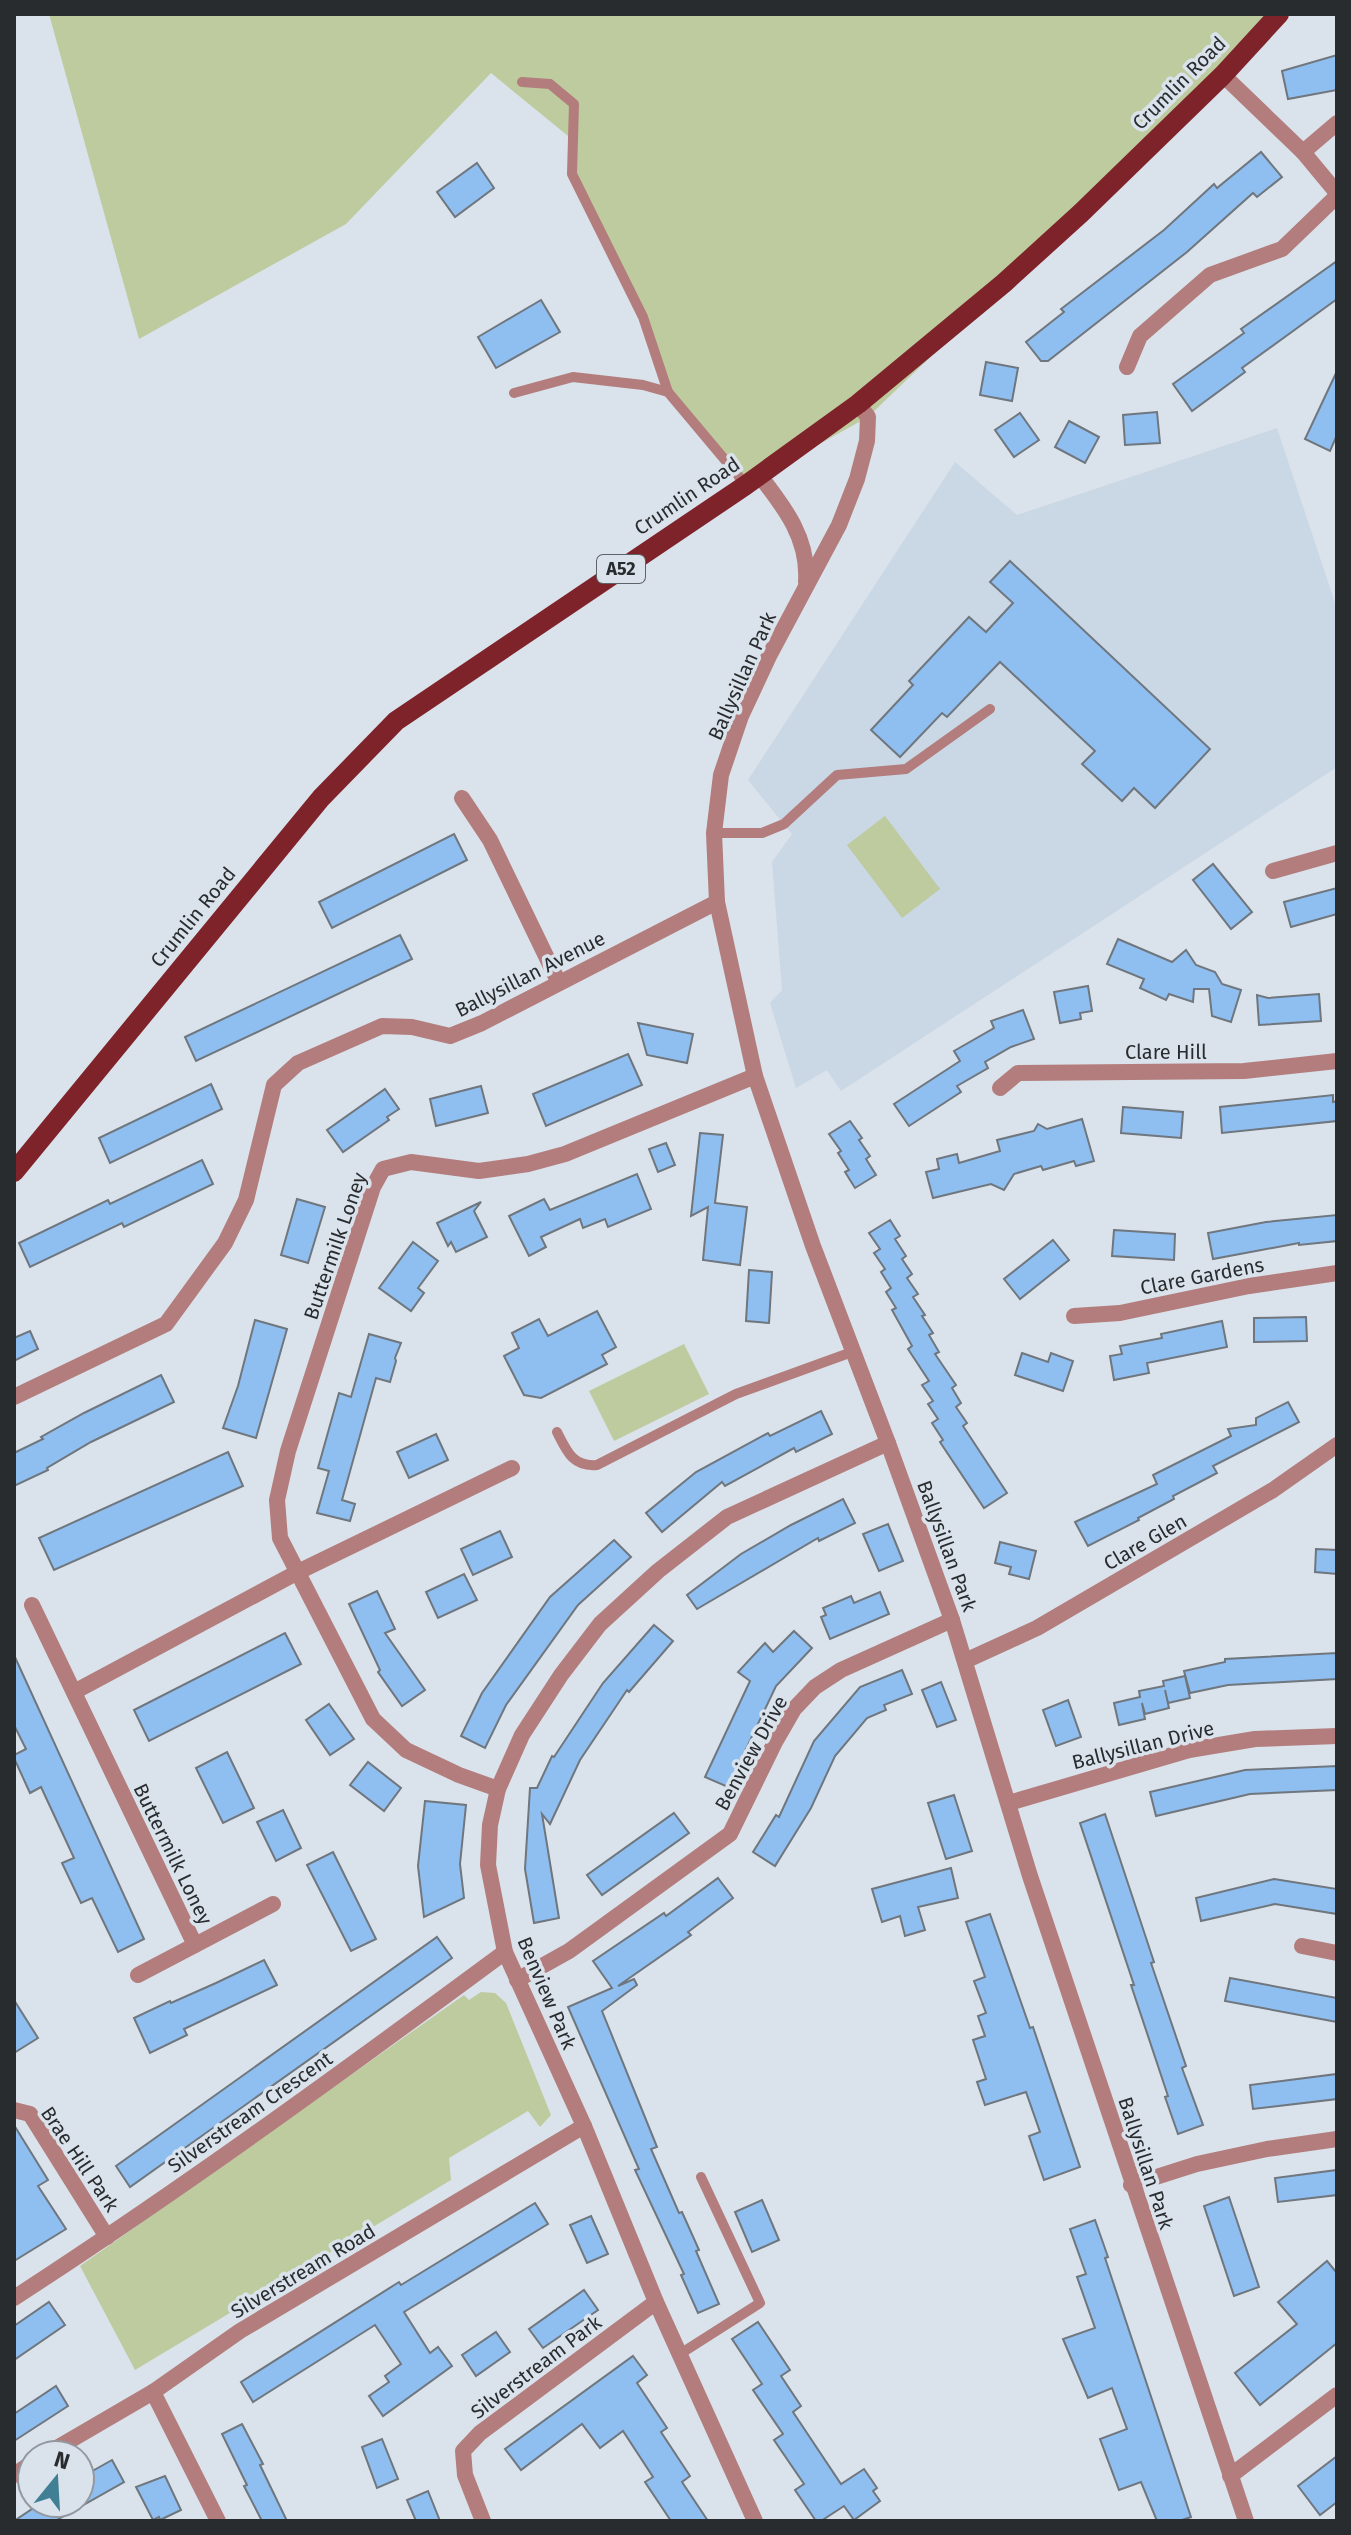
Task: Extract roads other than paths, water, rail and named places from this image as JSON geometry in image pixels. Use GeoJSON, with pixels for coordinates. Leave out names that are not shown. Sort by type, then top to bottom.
{"type":"FeatureCollection","features":[{"type":"Feature","properties":{"kind":"main road","name":"Crumlin Road"},"geometry":{"type":"LineString","coordinates":[[14,1172],[321,798],[396,721],[753,481],[858,404],[1004,283],[1070,223],[1223,75],[1279,14]]}},
{"type":"Feature","properties":{"kind":"street"},"geometry":{"type":"LineString","coordinates":[[1127,367],[1140,336],[1210,275],[1282,249],[1337,194],[1303,152],[1223,75]]}},
{"type":"Feature","properties":{"kind":"street"},"geometry":{"type":"LineString","coordinates":[[1303,152],[1337,123]]}},
{"type":"Feature","properties":{"kind":"street","name":"Ballysillan Park"},"geometry":{"type":"LineString","coordinates":[[858,404],[868,417],[867,441],[857,479],[839,525],[741,716],[721,775],[714,833],[717,902],[755,1076],[813,1246],[952,1620],[1030,1876],[1246,2521]]}},
{"type":"Feature","properties":{"kind":"street","name":"Ballysillan Park"},"geometry":{"type":"LineString","coordinates":[[753,481],[781,502],[802,541],[808,559],[806,587]]}},
{"type":"Feature","properties":{"kind":"street"},"geometry":{"type":"LineString","coordinates":[[462,798],[490,840],[559,983]]}},
{"type":"Feature","properties":{"kind":"street"},"geometry":{"type":"LineString","coordinates":[[1273,871],[1337,853]]}},
{"type":"Feature","properties":{"kind":"street","name":"Ballysillan Avenue"},"geometry":{"type":"LineString","coordinates":[[14,1397],[166,1324],[225,1243],[246,1200],[274,1085],[298,1063],[382,1026],[412,1027],[450,1036],[482,1023],[717,902]]}},
{"type":"Feature","properties":{"kind":"street","name":"Clare Hill"},"geometry":{"type":"LineString","coordinates":[[1000,1088],[1018,1073],[1244,1071],[1337,1061]]}},
{"type":"Feature","properties":{"kind":"street","name":"Buttermilk Loney"},"geometry":{"type":"LineString","coordinates":[[498,1789],[406,1750],[373,1719],[280,1538],[277,1500],[282,1476],[373,1187],[383,1169],[411,1162],[479,1171],[528,1164],[565,1154],[755,1076]]}},
{"type":"Feature","properties":{"kind":"street","name":"Clare Gardens"},"geometry":{"type":"LineString","coordinates":[[1074,1316],[1120,1313],[1249,1286],[1337,1273]]}},
{"type":"Feature","properties":{"kind":"street","name":"Benview Park"},"geometry":{"type":"LineString","coordinates":[[755,2521],[656,2302],[584,2126],[505,1952],[488,1865],[490,1825],[498,1789],[522,1735],[561,1675],[600,1624],[658,1571],[727,1517],[888,1443]]}},
{"type":"Feature","properties":{"kind":"street","name":"Clare Glen"},"geometry":{"type":"LineString","coordinates":[[965,1661],[1037,1628],[1105,1589],[1273,1490],[1337,1445]]}},
{"type":"Feature","properties":{"kind":"street"},"geometry":{"type":"LineString","coordinates":[[74,1692],[298,1572],[512,1468]]}},
{"type":"Feature","properties":{"kind":"street","name":"Buttermilk Loney"},"geometry":{"type":"LineString","coordinates":[[32,1605],[195,1945]]}},
{"type":"Feature","properties":{"kind":"street","name":"Benview Drive"},"geometry":{"type":"LineString","coordinates":[[517,1980],[569,1951],[730,1834],[794,1709],[815,1687],[841,1670],[952,1620]]}},
{"type":"Feature","properties":{"kind":"street","name":"Ballysillan Drive"},"geometry":{"type":"LineString","coordinates":[[1009,1803],[1189,1750],[1255,1739],[1337,1736]]}},
{"type":"Feature","properties":{"kind":"street","name":"Buttermilk Loney"},"geometry":{"type":"LineString","coordinates":[[138,1975],[273,1904]]}},
{"type":"Feature","properties":{"kind":"street"},"geometry":{"type":"LineString","coordinates":[[1302,1946],[1337,1953]]}},
{"type":"Feature","properties":{"kind":"street","name":"Silverstream Crescent"},"geometry":{"type":"LineString","coordinates":[[14,2298],[107,2237],[367,2054],[505,1952]]}},
{"type":"Feature","properties":{"kind":"street","name":"Brae Hill Park"},"geometry":{"type":"LineString","coordinates":[[14,2110],[30,2114],[107,2237]]}},
{"type":"Feature","properties":{"kind":"street","name":"Silverstream Road"},"geometry":{"type":"LineString","coordinates":[[72,2439],[153,2392],[240,2331],[584,2126]]}},
{"type":"Feature","properties":{"kind":"street"},"geometry":{"type":"LineString","coordinates":[[1131,2185],[1197,2164],[1267,2149],[1337,2139]]}},
{"type":"Feature","properties":{"kind":"street","name":"Silverstream Park"},"geometry":{"type":"LineString","coordinates":[[483,2521],[465,2475],[463,2451],[480,2433],[656,2302]]}},
{"type":"Feature","properties":{"kind":"street"},"geometry":{"type":"LineString","coordinates":[[153,2392],[218,2521]]}},
{"type":"Feature","properties":{"kind":"street"},"geometry":{"type":"LineString","coordinates":[[1230,2476],[1337,2395]]}},
{"type":"Feature","properties":{"kind":"lane"},"geometry":{"type":"LineString","coordinates":[[522,82],[550,84],[574,104],[572,174],[643,317],[668,392],[753,481]]}},
{"type":"Feature","properties":{"kind":"lane"},"geometry":{"type":"LineString","coordinates":[[514,393],[573,377],[643,385],[668,392]]}},
{"type":"Feature","properties":{"kind":"lane"},"geometry":{"type":"LineString","coordinates":[[714,833],[762,833],[784,824],[837,775],[906,769],[990,709]]}},
{"type":"Feature","properties":{"kind":"lane"},"geometry":{"type":"LineString","coordinates":[[557,1432],[569,1456],[586,1466],[597,1465],[736,1394],[852,1352]]}},
{"type":"Feature","properties":{"kind":"lane"},"geometry":{"type":"LineString","coordinates":[[680,2354],[760,2303],[701,2177]]}}]}
